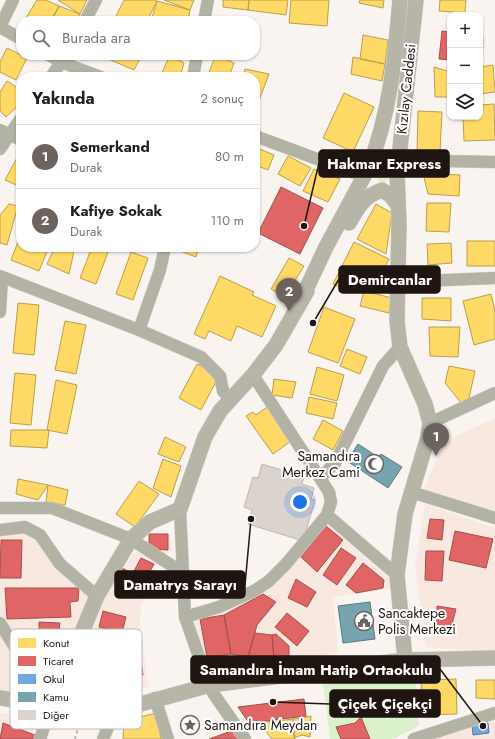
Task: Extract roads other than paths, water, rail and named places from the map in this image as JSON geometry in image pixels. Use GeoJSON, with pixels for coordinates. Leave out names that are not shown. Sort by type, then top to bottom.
{"type":"FeatureCollection","features":[{"type":"Feature","properties":{"kind":"main road","name":"Kızılay Caddesi"},"geometry":{"type":"LineString","coordinates":[[302,298],[326,247],[369,167],[380,137],[394,67],[400,0]]}},
{"type":"Feature","properties":{"kind":"main road","name":"Kızılay Caddesi"},"geometry":{"type":"LineString","coordinates":[[416,0],[391,160],[397,178],[398,205],[396,282],[397,321],[400,346],[425,404],[430,422]]}},
{"type":"Feature","properties":{"kind":"main road"},"geometry":{"type":"LineString","coordinates":[[391,160],[375,161],[369,167],[367,176],[370,184],[390,195],[398,205]]}},
{"type":"Feature","properties":{"kind":"main road"},"geometry":{"type":"LineString","coordinates":[[83,629],[97,596],[131,539],[150,522],[180,509],[205,437],[220,411],[253,375],[276,345],[302,298],[363,201],[368,196],[392,186],[397,178]]}},
{"type":"Feature","properties":{"kind":"main road"},"geometry":{"type":"LineString","coordinates":[[405,660],[397,575],[405,514],[428,437],[430,422]]}},
{"type":"Feature","properties":{"kind":"main road"},"geometry":{"type":"LineString","coordinates":[[142,702],[210,685],[405,660],[495,658]]}},
{"type":"Feature","properties":{"kind":"main road"},"geometry":{"type":"LineString","coordinates":[[0,698],[10,700]]}},
{"type":"Feature","properties":{"kind":"street"},"geometry":{"type":"LineString","coordinates":[[13,0],[0,27],[16,36]]}},
{"type":"Feature","properties":{"kind":"street"},"geometry":{"type":"LineString","coordinates":[[88,16],[96,0]]}},
{"type":"Feature","properties":{"kind":"street"},"geometry":{"type":"LineString","coordinates":[[205,16],[208,0]]}},
{"type":"Feature","properties":{"kind":"street"},"geometry":{"type":"LineString","coordinates":[[55,72],[63,60]]}},
{"type":"Feature","properties":{"kind":"street"},"geometry":{"type":"LineString","coordinates":[[66,60],[91,72]]}},
{"type":"Feature","properties":{"kind":"street"},"geometry":{"type":"LineString","coordinates":[[194,72],[196,60]]}},
{"type":"Feature","properties":{"kind":"street"},"geometry":{"type":"LineString","coordinates":[[0,149],[4,132],[16,122]]}},
{"type":"Feature","properties":{"kind":"street"},"geometry":{"type":"LineString","coordinates":[[4,132],[16,138]]}},
{"type":"Feature","properties":{"kind":"street"},"geometry":{"type":"LineString","coordinates":[[260,138],[352,172],[358,173],[369,167]]}},
{"type":"Feature","properties":{"kind":"street"},"geometry":{"type":"LineString","coordinates":[[391,160],[495,162]]}},
{"type":"Feature","properties":{"kind":"street"},"geometry":{"type":"LineString","coordinates":[[397,178],[404,166],[415,160]]}},
{"type":"Feature","properties":{"kind":"street"},"geometry":{"type":"LineString","coordinates":[[139,330],[160,270],[164,252]]}},
{"type":"Feature","properties":{"kind":"street"},"geometry":{"type":"LineString","coordinates":[[0,312],[1,277],[139,330],[201,357],[220,376],[223,391],[230,400]]}},
{"type":"Feature","properties":{"kind":"street"},"geometry":{"type":"LineString","coordinates":[[396,282],[495,278]]}},
{"type":"Feature","properties":{"kind":"street"},"geometry":{"type":"LineString","coordinates":[[320,478],[335,463],[383,366],[400,346]]}},
{"type":"Feature","properties":{"kind":"street"},"geometry":{"type":"LineString","coordinates":[[185,617],[220,607],[254,591],[269,581],[286,564],[327,515],[331,507],[331,497],[320,478],[253,375]]}},
{"type":"Feature","properties":{"kind":"street"},"geometry":{"type":"LineString","coordinates":[[430,422],[495,393]]}},
{"type":"Feature","properties":{"kind":"street"},"geometry":{"type":"LineString","coordinates":[[411,492],[495,518]]}},
{"type":"Feature","properties":{"kind":"street"},"geometry":{"type":"LineString","coordinates":[[0,508],[52,508],[131,539],[183,574]]}},
{"type":"Feature","properties":{"kind":"street"},"geometry":{"type":"LineString","coordinates":[[180,509],[185,617],[210,685],[218,702],[245,739]]}},
{"type":"Feature","properties":{"kind":"street"},"geometry":{"type":"LineString","coordinates":[[327,515],[397,575]]}},
{"type":"Feature","properties":{"kind":"street"},"geometry":{"type":"LineString","coordinates":[[0,530],[25,527],[40,535],[60,564],[97,596]]}},
{"type":"Feature","properties":{"kind":"street"},"geometry":{"type":"LineString","coordinates":[[0,623],[10,639]]}},
{"type":"Feature","properties":{"kind":"street"},"geometry":{"type":"LineString","coordinates":[[156,698],[168,739]]}},
{"type":"Feature","properties":{"kind":"street"},"geometry":{"type":"LineString","coordinates":[[414,739],[495,713]]}},
{"type":"Feature","properties":{"kind":"street"},"geometry":{"type":"LineString","coordinates":[[40,739],[43,729]]}},
{"type":"Feature","properties":{"kind":"street"},"geometry":{"type":"LineString","coordinates":[[103,739],[107,729]]}},
{"type":"Feature","properties":{"kind":"place","name":"Hakmar Express"},"geometry":{"type":"Point","coordinates":[304,226]}},
{"type":"Feature","properties":{"kind":"place","name":"Kafiye Sokak"},"geometry":{"type":"Point","coordinates":[289,311]}},
{"type":"Feature","properties":{"kind":"place","name":"Demircanlar"},"geometry":{"type":"Point","coordinates":[313,323]}},
{"type":"Feature","properties":{"kind":"place","name":"Semerkand"},"geometry":{"type":"Point","coordinates":[436,456]}},
{"type":"Feature","properties":{"kind":"place","name":"Samandıra Merkez Cami"},"geometry":{"type":"Point","coordinates":[374,464]}},
{"type":"Feature","properties":{"kind":"place","name":"Damatrys Sarayı"},"geometry":{"type":"Point","coordinates":[251,519]}},
{"type":"Feature","properties":{"kind":"place","name":"Sancaktepe Polis Merkezi"},"geometry":{"type":"Point","coordinates":[364,621]}},
{"type":"Feature","properties":{"kind":"place","name":"Çiçek Çiçekçi"},"geometry":{"type":"Point","coordinates":[273,702]}},
{"type":"Feature","properties":{"kind":"place","name":"Samandıra Meydan"},"geometry":{"type":"Point","coordinates":[190,725]}},
{"type":"Feature","properties":{"kind":"place","name":"Samandıra İmam Hatip Ortaokulu"},"geometry":{"type":"Point","coordinates":[483,726]}}]}
